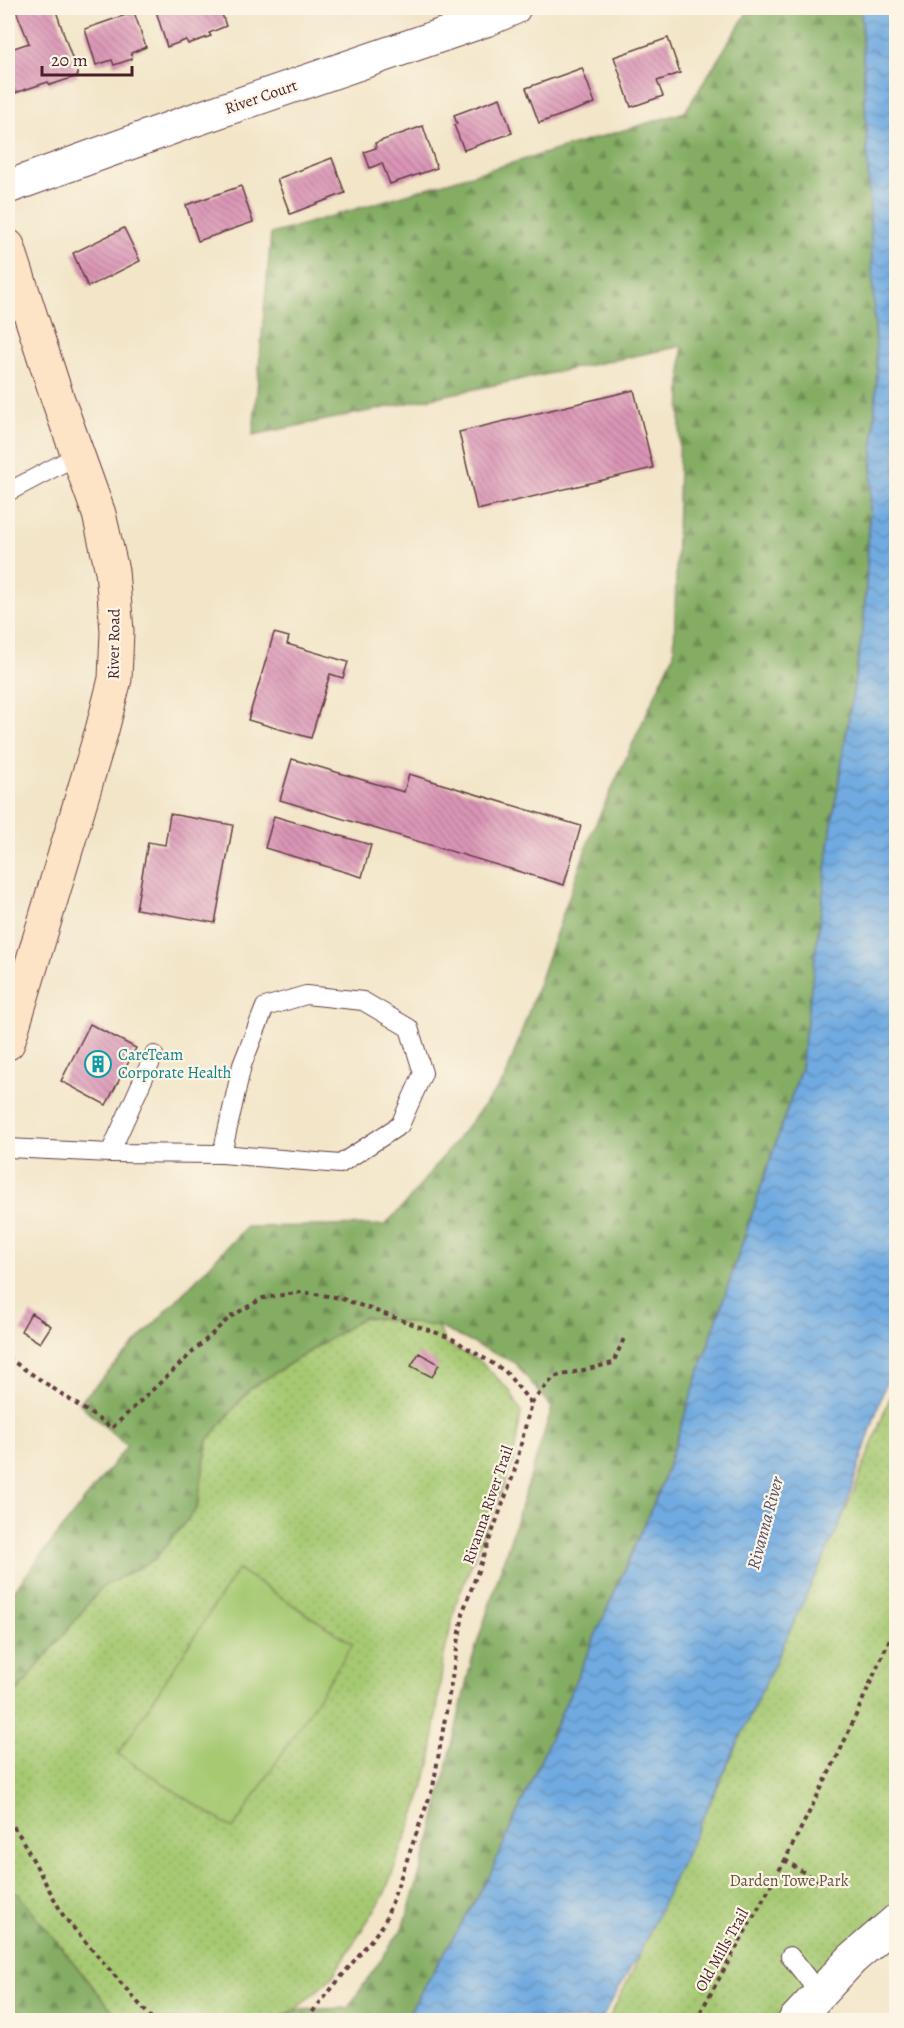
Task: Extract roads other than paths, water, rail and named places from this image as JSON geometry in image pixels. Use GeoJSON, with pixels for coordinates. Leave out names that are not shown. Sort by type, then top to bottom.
{"type":"FeatureCollection","features":[{"type":"Feature","properties":{"kind":"street","name":"River Court"},"geometry":{"type":"LineString","coordinates":[[8,187],[182,124],[486,20],[514,8]]}},
{"type":"Feature","properties":{"kind":"street","name":"River Road"},"geometry":{"type":"LineString","coordinates":[[8,246],[57,397],[99,514],[112,571],[117,631],[116,679],[8,1043]]}},
{"type":"Feature","properties":{"kind":"street"},"geometry":{"type":"LineString","coordinates":[[795,2020],[852,1959],[897,1921]]}},
{"type":"Feature","properties":{"kind":"lane"},"geometry":{"type":"LineString","coordinates":[[8,492],[78,455]]}},
{"type":"Feature","properties":{"kind":"lane"},"geometry":{"type":"LineString","coordinates":[[8,1148],[110,1153],[222,1154],[340,1164],[400,1125],[423,1073],[409,1028],[363,1001],[306,995],[266,1007],[242,1065],[222,1154]]}},
{"type":"Feature","properties":{"kind":"lane"},"geometry":{"type":"LineString","coordinates":[[110,1153],[154,1055]]}},
{"type":"Feature","properties":{"kind":"lane"},"geometry":{"type":"LineString","coordinates":[[790,1956],[819,1993]]}},
{"type":"Feature","properties":{"kind":"water","name":"Rivanna River"},"geometry":{"type":"Polygon","coordinates":[[[861,8],[896,8],[896,1352],[841,1521],[642,1948],[601,2020],[405,2020],[489,1877],[660,1489],[801,1068],[831,831],[864,622],[877,373],[861,8]]]}},
{"type":"Feature","properties":{"kind":"place","name":"CareTeam Corporate Health"},"geometry":{"type":"Point","coordinates":[98,1064]}},
{"type":"Feature","properties":{"kind":"park label","name":"Darden Towe Park"},"geometry":{"type":"Point","coordinates":[789,1881]}}]}
